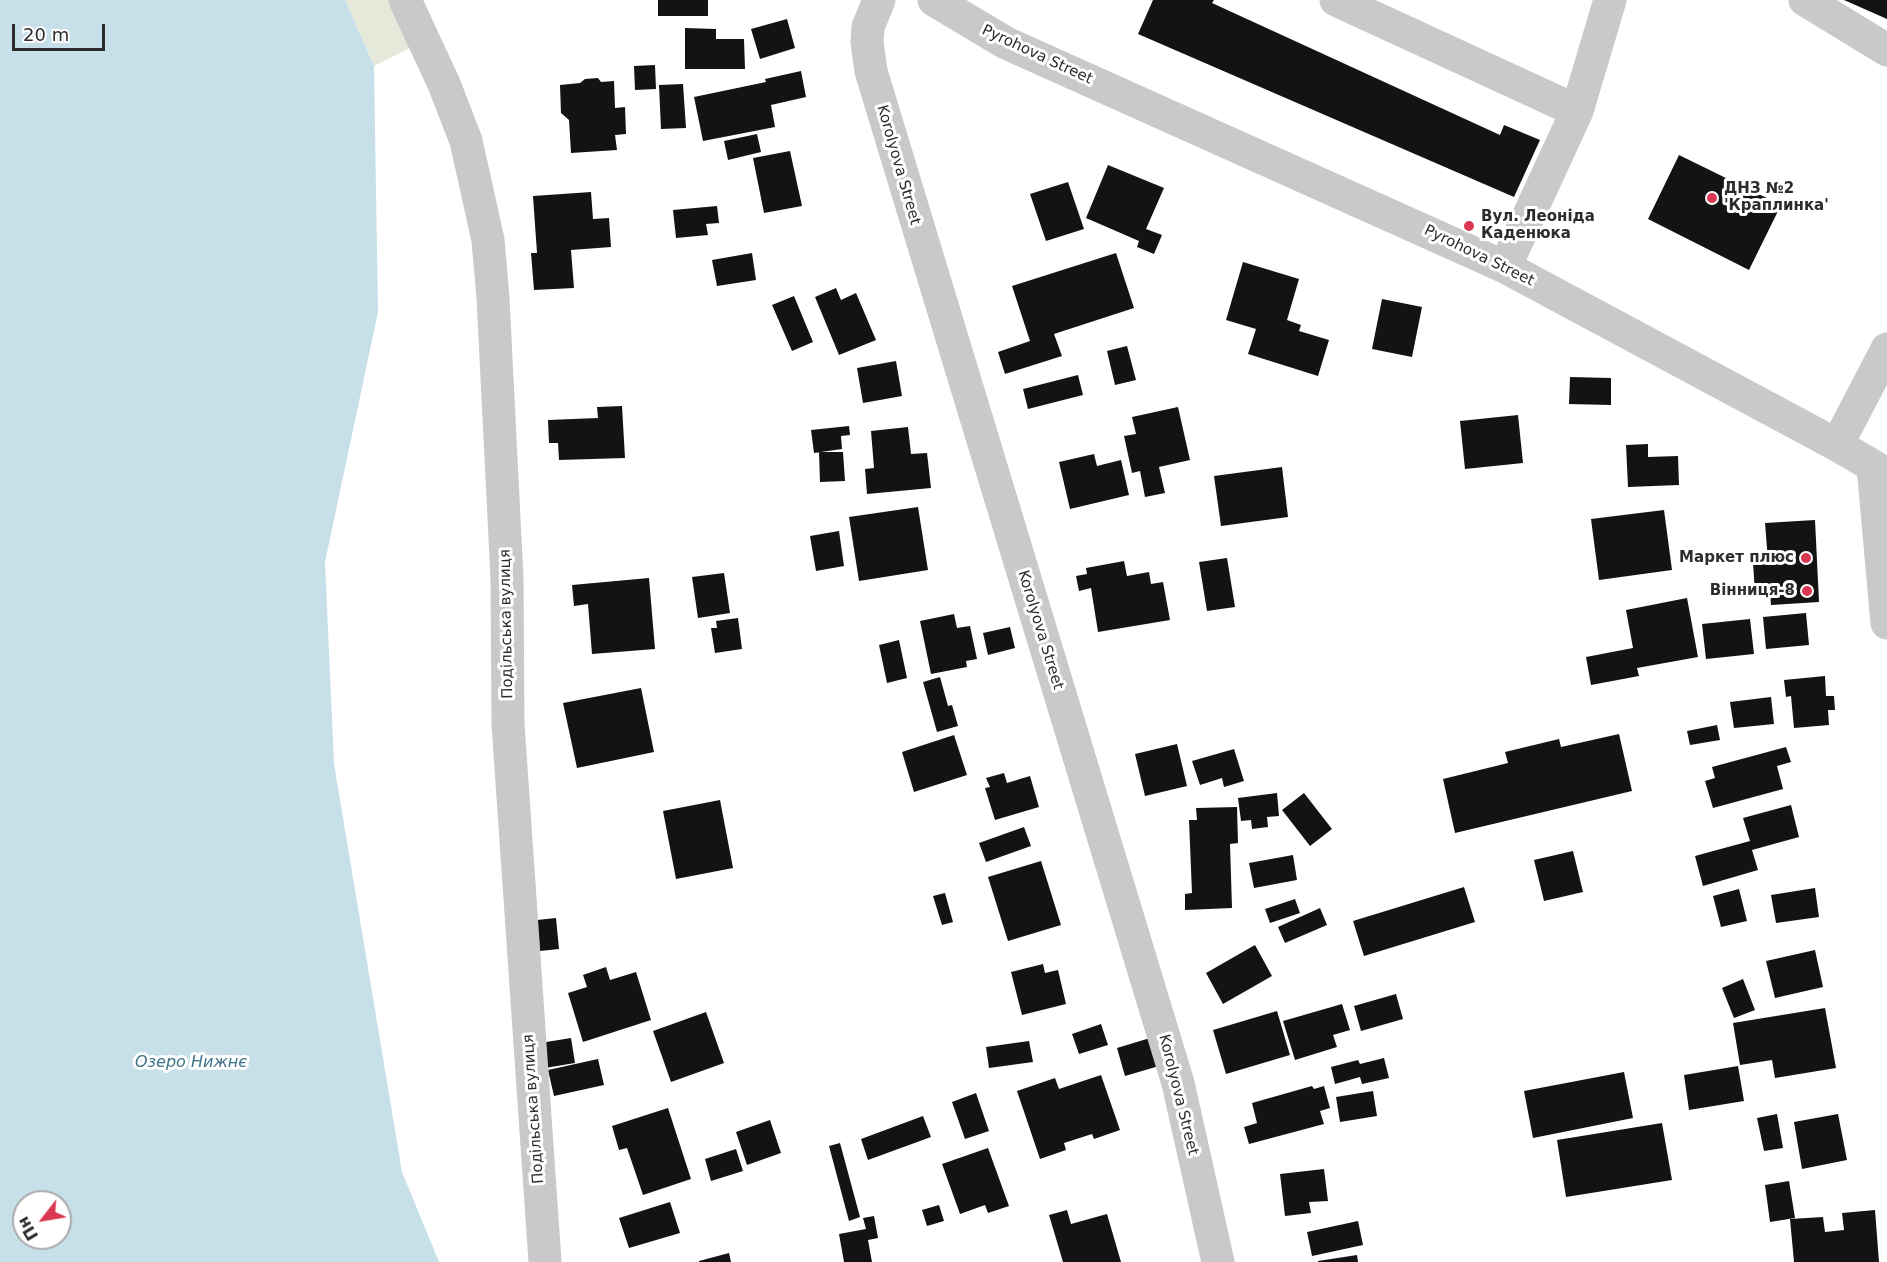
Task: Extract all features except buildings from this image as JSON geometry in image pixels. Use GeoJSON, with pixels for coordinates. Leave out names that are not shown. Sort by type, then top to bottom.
{"type":"FeatureCollection","features":[{"type":"Feature","properties":{"kind":"street","name":"Подільська вулиця"},"geometry":{"type":"LineString","coordinates":[[405,0],[444,84],[466,141],[488,240],[507,566],[508,724],[545,1262]]}},
{"type":"Feature","properties":{"kind":"street","name":"Korolyova Street"},"geometry":{"type":"LineString","coordinates":[[879,0],[868,27],[867,42],[871,71],[1178,1083],[1218,1262]]}},
{"type":"Feature","properties":{"kind":"street","name":"Pyrohova Street"},"geometry":{"type":"LineString","coordinates":[[934,0],[1006,43],[1505,267],[1838,445],[1880,470],[1887,622]]}},
{"type":"Feature","properties":{"kind":"street"},"geometry":{"type":"LineString","coordinates":[[1336,0],[1577,111]]}},
{"type":"Feature","properties":{"kind":"street"},"geometry":{"type":"LineString","coordinates":[[1505,267],[1577,111],[1610,0]]}},
{"type":"Feature","properties":{"kind":"street"},"geometry":{"type":"LineString","coordinates":[[1805,0],[1887,50]]}},
{"type":"Feature","properties":{"kind":"street"},"geometry":{"type":"LineString","coordinates":[[1838,445],[1887,349]]}},
{"type":"Feature","properties":{"kind":"shaded area"},"geometry":{"type":"Polygon","coordinates":[[[345,0],[405,0],[424,41],[374,66],[345,0]]]}},
{"type":"Feature","properties":{"kind":"water","name":"Озеро Нижнє"},"geometry":{"type":"Polygon","coordinates":[[[0,0],[345,0],[374,66],[378,312],[325,562],[334,764],[402,1172],[439,1262],[0,1262],[0,0]]]}},
{"type":"Feature","properties":{"kind":"place","name":"ДНЗ №2 'Краплинка'"},"geometry":{"type":"Point","coordinates":[1712,198]}},
{"type":"Feature","properties":{"kind":"place","name":"Вул. Леоніда Каденюка"},"geometry":{"type":"Point","coordinates":[1469,226]}},
{"type":"Feature","properties":{"kind":"place","name":"Маркет плюс"},"geometry":{"type":"Point","coordinates":[1806,558]}},
{"type":"Feature","properties":{"kind":"place","name":"Вінниця-8"},"geometry":{"type":"Point","coordinates":[1807,591]}}]}
